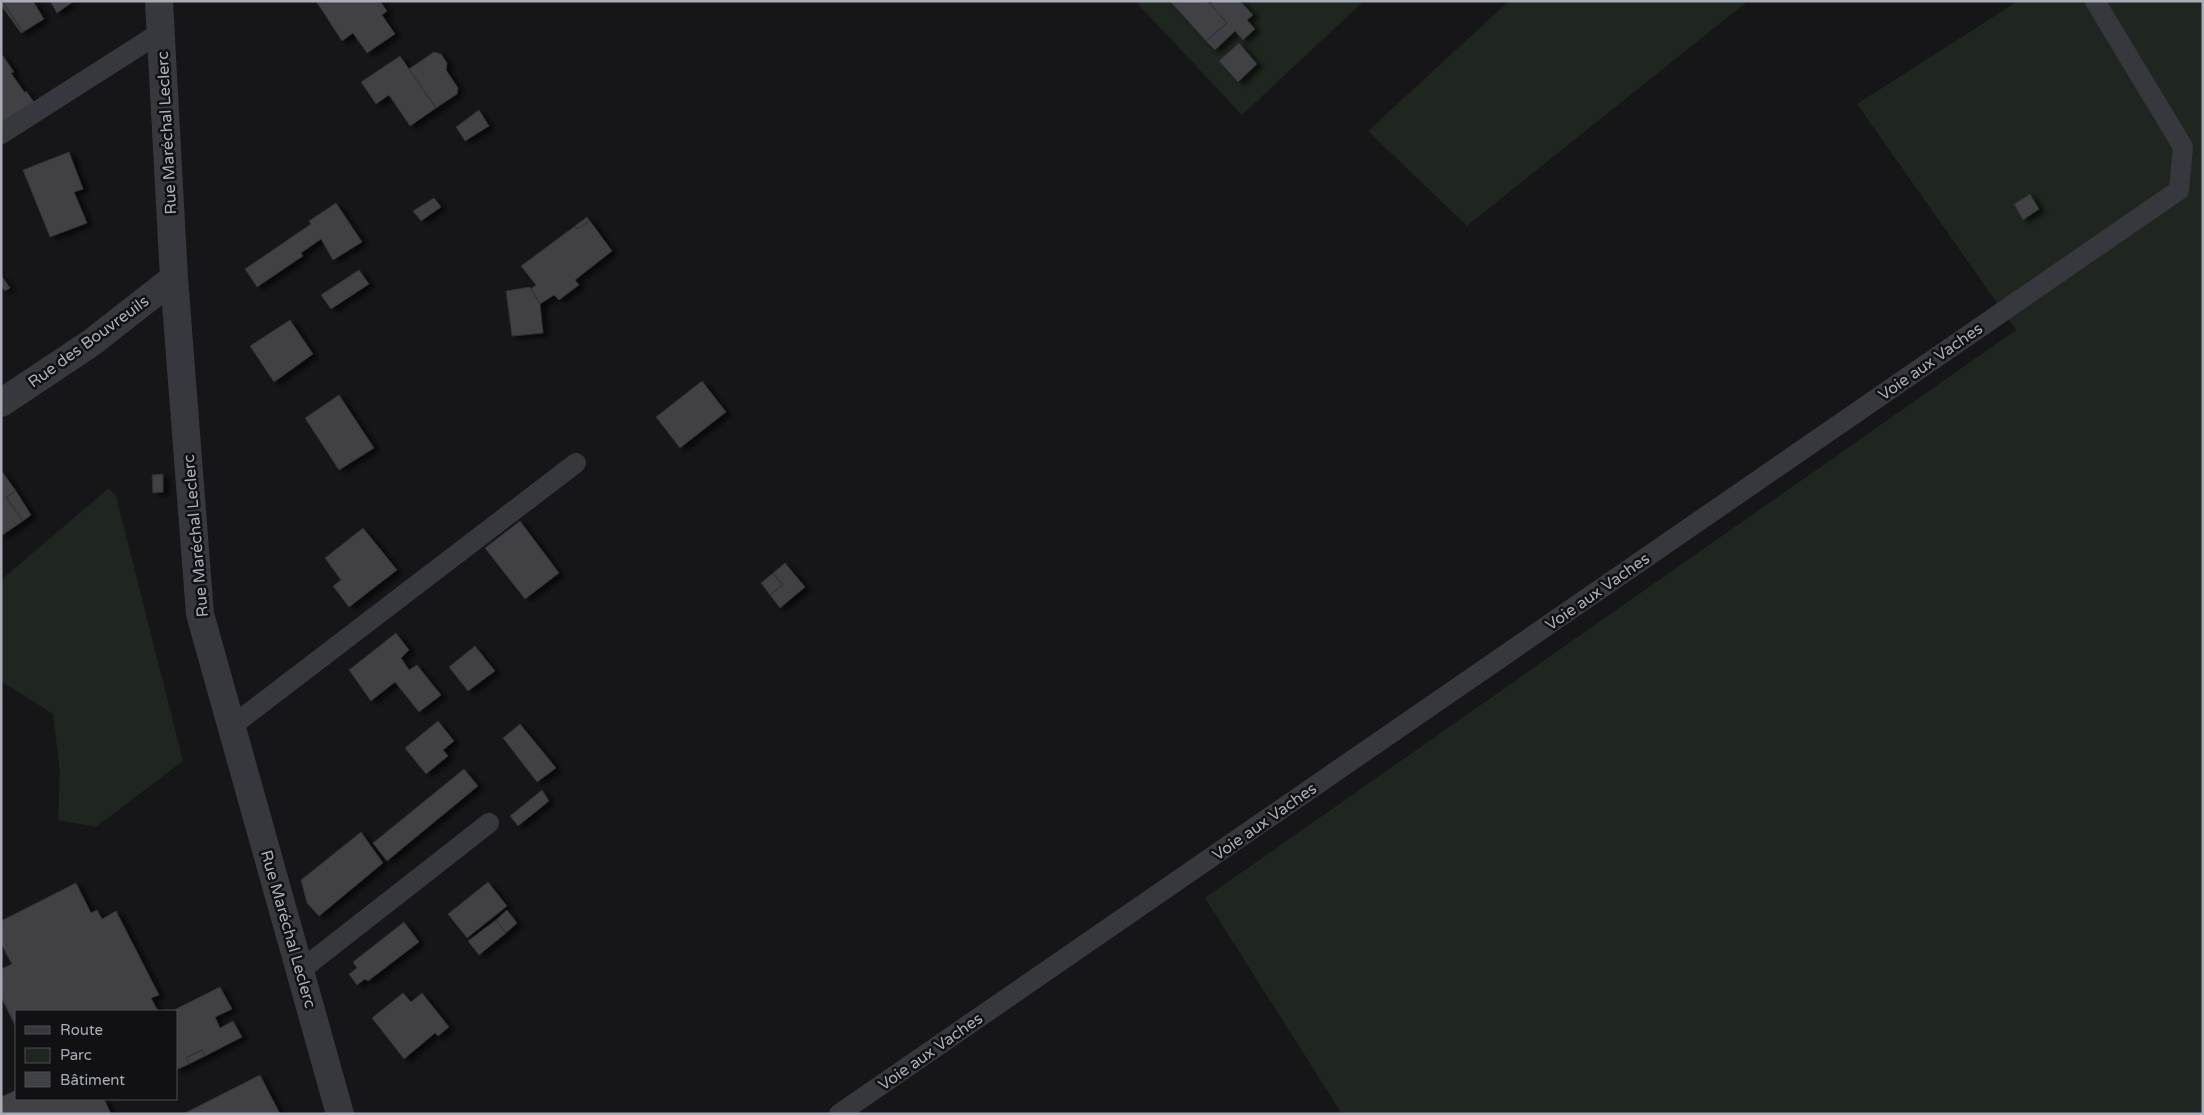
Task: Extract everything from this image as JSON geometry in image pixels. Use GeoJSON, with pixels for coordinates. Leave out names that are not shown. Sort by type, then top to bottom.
{"type":"FeatureCollection","features":[{"type":"Feature","properties":{"kind":"street","name":"Rue Maréchal Leclerc"},"geometry":{"type":"LineString","coordinates":[[159,1],[174,278],[200,614],[340,1114]]}},
{"type":"Feature","properties":{"kind":"street","name":"Rue des Bouvreuils"},"geometry":{"type":"LineString","coordinates":[[1,403],[91,343],[174,278]]}},
{"type":"Feature","properties":{"kind":"lane","name":"Voie aux Vaches"},"geometry":{"type":"LineString","coordinates":[[839,1114],[2178,190],[2183,147],[2095,1]]}},
{"type":"Feature","properties":{"kind":"lane"},"geometry":{"type":"LineString","coordinates":[[1,134],[161,32]]}},
{"type":"Feature","properties":{"kind":"lane"},"geometry":{"type":"LineString","coordinates":[[232,726],[576,462]]}},
{"type":"Feature","properties":{"kind":"lane"},"geometry":{"type":"LineString","coordinates":[[301,970],[489,823]]}},
{"type":"Feature","properties":{"kind":"green space"},"geometry":{"type":"Polygon","coordinates":[[[1135,1],[1364,1],[1242,115],[1135,1]]]}},
{"type":"Feature","properties":{"kind":"green space"},"geometry":{"type":"Polygon","coordinates":[[[1509,1],[1748,1],[1467,226],[1368,131],[1509,1]]]}},
{"type":"Feature","properties":{"kind":"green space"},"geometry":{"type":"Polygon","coordinates":[[[2018,1],[2203,1],[2203,1114],[1342,1114],[1205,898],[2016,330],[1857,104],[2018,1]]]}},
{"type":"Feature","properties":{"kind":"green space"},"geometry":{"type":"Polygon","coordinates":[[[109,488],[116,496],[183,761],[96,827],[58,820],[60,773],[53,714],[1,681],[1,580],[109,488]]]}},
{"type":"Feature","properties":{"kind":"building"},"geometry":{"type":"Polygon","coordinates":[[[1,1],[23,32],[21,33],[1,5],[1,1]]]}},
{"type":"Feature","properties":{"kind":"building"},"geometry":{"type":"Polygon","coordinates":[[[2,1],[33,1],[44,19],[23,32],[2,1]]]}},
{"type":"Feature","properties":{"kind":"building"},"geometry":{"type":"Polygon","coordinates":[[[50,1],[74,1],[57,13],[50,1]]]}},
{"type":"Feature","properties":{"kind":"building"},"geometry":{"type":"Polygon","coordinates":[[[316,1],[380,1],[387,11],[382,15],[395,34],[367,53],[353,33],[342,41],[316,1]]]}},
{"type":"Feature","properties":{"kind":"building"},"geometry":{"type":"Polygon","coordinates":[[[1170,1],[1207,1],[1227,23],[1206,41],[1170,1]]]}},
{"type":"Feature","properties":{"kind":"building"},"geometry":{"type":"Polygon","coordinates":[[[1214,1],[1240,1],[1253,15],[1247,20],[1255,29],[1243,40],[1235,31],[1215,50],[1206,41],[1227,23],[1210,4],[1214,1]]]}},
{"type":"Feature","properties":{"kind":"building"},"geometry":{"type":"Polygon","coordinates":[[[1239,43],[1257,64],[1238,82],[1219,61],[1239,43]]]}},
{"type":"Feature","properties":{"kind":"building"},"geometry":{"type":"Polygon","coordinates":[[[434,52],[441,54],[447,63],[446,70],[458,88],[457,94],[436,108],[409,69],[434,52]]]}},
{"type":"Feature","properties":{"kind":"building"},"geometry":{"type":"Polygon","coordinates":[[[1,53],[14,72],[11,73],[36,105],[1,128],[1,53]]]}},
{"type":"Feature","properties":{"kind":"building"},"geometry":{"type":"Polygon","coordinates":[[[400,56],[436,108],[410,126],[389,95],[376,104],[361,82],[400,56]]]}},
{"type":"Feature","properties":{"kind":"building"},"geometry":{"type":"Polygon","coordinates":[[[479,110],[489,126],[465,141],[456,127],[479,110]]]}},
{"type":"Feature","properties":{"kind":"building"},"geometry":{"type":"Polygon","coordinates":[[[69,152],[83,189],[74,192],[87,223],[50,237],[23,170],[69,152]]]}},
{"type":"Feature","properties":{"kind":"building"},"geometry":{"type":"Polygon","coordinates":[[[2030,194],[2039,209],[2023,220],[2014,204],[2030,194]]]}},
{"type":"Feature","properties":{"kind":"building"},"geometry":{"type":"Polygon","coordinates":[[[434,198],[441,207],[421,221],[413,211],[434,198]]]}},
{"type":"Feature","properties":{"kind":"building"},"geometry":{"type":"Polygon","coordinates":[[[336,203],[362,242],[333,260],[321,239],[301,253],[303,256],[257,287],[245,269],[311,224],[309,221],[336,203]]]}},
{"type":"Feature","properties":{"kind":"building"},"geometry":{"type":"Polygon","coordinates":[[[587,217],[590,221],[577,229],[575,226],[587,217]]]}},
{"type":"Feature","properties":{"kind":"building"},"geometry":{"type":"Polygon","coordinates":[[[590,221],[612,251],[575,280],[579,285],[559,300],[554,295],[540,304],[531,289],[536,285],[521,266],[575,226],[577,229],[590,221]]]}},
{"type":"Feature","properties":{"kind":"building"},"geometry":{"type":"Polygon","coordinates":[[[359,270],[369,284],[331,309],[321,295],[359,270]]]}},
{"type":"Feature","properties":{"kind":"building"},"geometry":{"type":"Polygon","coordinates":[[[1,275],[10,288],[5,291],[1,286],[1,275]]]}},
{"type":"Feature","properties":{"kind":"building"},"geometry":{"type":"Polygon","coordinates":[[[530,287],[540,304],[543,333],[512,336],[506,291],[530,287]]]}},
{"type":"Feature","properties":{"kind":"building"},"geometry":{"type":"Polygon","coordinates":[[[290,320],[313,354],[274,382],[250,346],[290,320]]]}},
{"type":"Feature","properties":{"kind":"building"},"geometry":{"type":"Polygon","coordinates":[[[702,381],[726,412],[680,448],[656,417],[702,381]]]}},
{"type":"Feature","properties":{"kind":"building"},"geometry":{"type":"Polygon","coordinates":[[[339,395],[374,448],[339,470],[305,418],[339,395]]]}},
{"type":"Feature","properties":{"kind":"building"},"geometry":{"type":"Polygon","coordinates":[[[1,470],[16,491],[6,497],[23,521],[1,536],[1,470]]]}},
{"type":"Feature","properties":{"kind":"building"},"geometry":{"type":"Polygon","coordinates":[[[163,474],[163,492],[153,493],[152,475],[163,474]]]}},
{"type":"Feature","properties":{"kind":"building"},"geometry":{"type":"Polygon","coordinates":[[[16,491],[31,515],[23,521],[6,497],[16,491]]]}},
{"type":"Feature","properties":{"kind":"building"},"geometry":{"type":"Polygon","coordinates":[[[520,521],[559,573],[525,599],[485,548],[520,521]]]}},
{"type":"Feature","properties":{"kind":"building"},"geometry":{"type":"Polygon","coordinates":[[[363,528],[397,570],[349,607],[333,586],[341,580],[325,558],[363,528]]]}},
{"type":"Feature","properties":{"kind":"building"},"geometry":{"type":"Polygon","coordinates":[[[785,563],[805,587],[780,608],[770,595],[783,585],[773,573],[785,563]]]}},
{"type":"Feature","properties":{"kind":"building"},"geometry":{"type":"Polygon","coordinates":[[[773,573],[783,585],[770,595],[761,583],[773,573]]]}},
{"type":"Feature","properties":{"kind":"building"},"geometry":{"type":"Polygon","coordinates":[[[396,633],[409,650],[401,658],[409,670],[417,665],[441,695],[419,712],[395,682],[371,701],[349,670],[396,633]]]}},
{"type":"Feature","properties":{"kind":"building"},"geometry":{"type":"Polygon","coordinates":[[[475,646],[495,671],[468,691],[449,667],[475,646]]]}},
{"type":"Feature","properties":{"kind":"building"},"geometry":{"type":"Polygon","coordinates":[[[438,721],[454,741],[443,750],[448,756],[426,774],[405,748],[438,721]]]}},
{"type":"Feature","properties":{"kind":"building"},"geometry":{"type":"Polygon","coordinates":[[[520,724],[556,768],[537,782],[503,738],[520,724]]]}},
{"type":"Feature","properties":{"kind":"building"},"geometry":{"type":"Polygon","coordinates":[[[464,769],[478,786],[387,861],[373,843],[464,769]]]}},
{"type":"Feature","properties":{"kind":"building"},"geometry":{"type":"Polygon","coordinates":[[[542,790],[549,801],[518,826],[510,816],[542,790]]]}},
{"type":"Feature","properties":{"kind":"building"},"geometry":{"type":"Polygon","coordinates":[[[361,832],[383,863],[319,916],[307,903],[301,880],[361,832]]]}},
{"type":"Feature","properties":{"kind":"building"},"geometry":{"type":"Polygon","coordinates":[[[488,882],[507,906],[467,938],[448,914],[488,882]]]}},
{"type":"Feature","properties":{"kind":"building"},"geometry":{"type":"Polygon","coordinates":[[[76,883],[91,913],[97,910],[102,919],[116,911],[159,995],[151,998],[157,1010],[15,1010],[15,1025],[1,997],[1,969],[12,964],[1,944],[1,921],[76,883]]]}},
{"type":"Feature","properties":{"kind":"building"},"geometry":{"type":"Polygon","coordinates":[[[507,910],[517,923],[506,933],[496,920],[507,910]]]}},
{"type":"Feature","properties":{"kind":"building"},"geometry":{"type":"Polygon","coordinates":[[[496,920],[506,933],[479,955],[468,941],[496,920]]]}},
{"type":"Feature","properties":{"kind":"building"},"geometry":{"type":"Polygon","coordinates":[[[404,922],[419,942],[368,981],[365,979],[357,985],[349,974],[357,968],[353,962],[404,922]]]}},
{"type":"Feature","properties":{"kind":"building"},"geometry":{"type":"Polygon","coordinates":[[[220,987],[232,1009],[215,1017],[220,1028],[233,1021],[242,1037],[205,1056],[202,1050],[186,1058],[189,1064],[178,1069],[178,1010],[174,1010],[220,987]]]}},
{"type":"Feature","properties":{"kind":"building"},"geometry":{"type":"Polygon","coordinates":[[[403,993],[411,1002],[422,993],[449,1027],[438,1036],[435,1033],[404,1059],[372,1018],[403,993]]]}},
{"type":"Feature","properties":{"kind":"building"},"geometry":{"type":"Polygon","coordinates":[[[202,1050],[205,1056],[189,1064],[186,1058],[202,1050]]]}},
{"type":"Feature","properties":{"kind":"building"},"geometry":{"type":"Polygon","coordinates":[[[260,1075],[280,1114],[183,1114],[260,1075]]]}},
{"type":"Feature","properties":{"kind":"building"},"geometry":{"type":"Polygon","coordinates":[[[15,1090],[15,1100],[104,1100],[111,1114],[1,1114],[1,1097],[15,1090]]]}}]}
